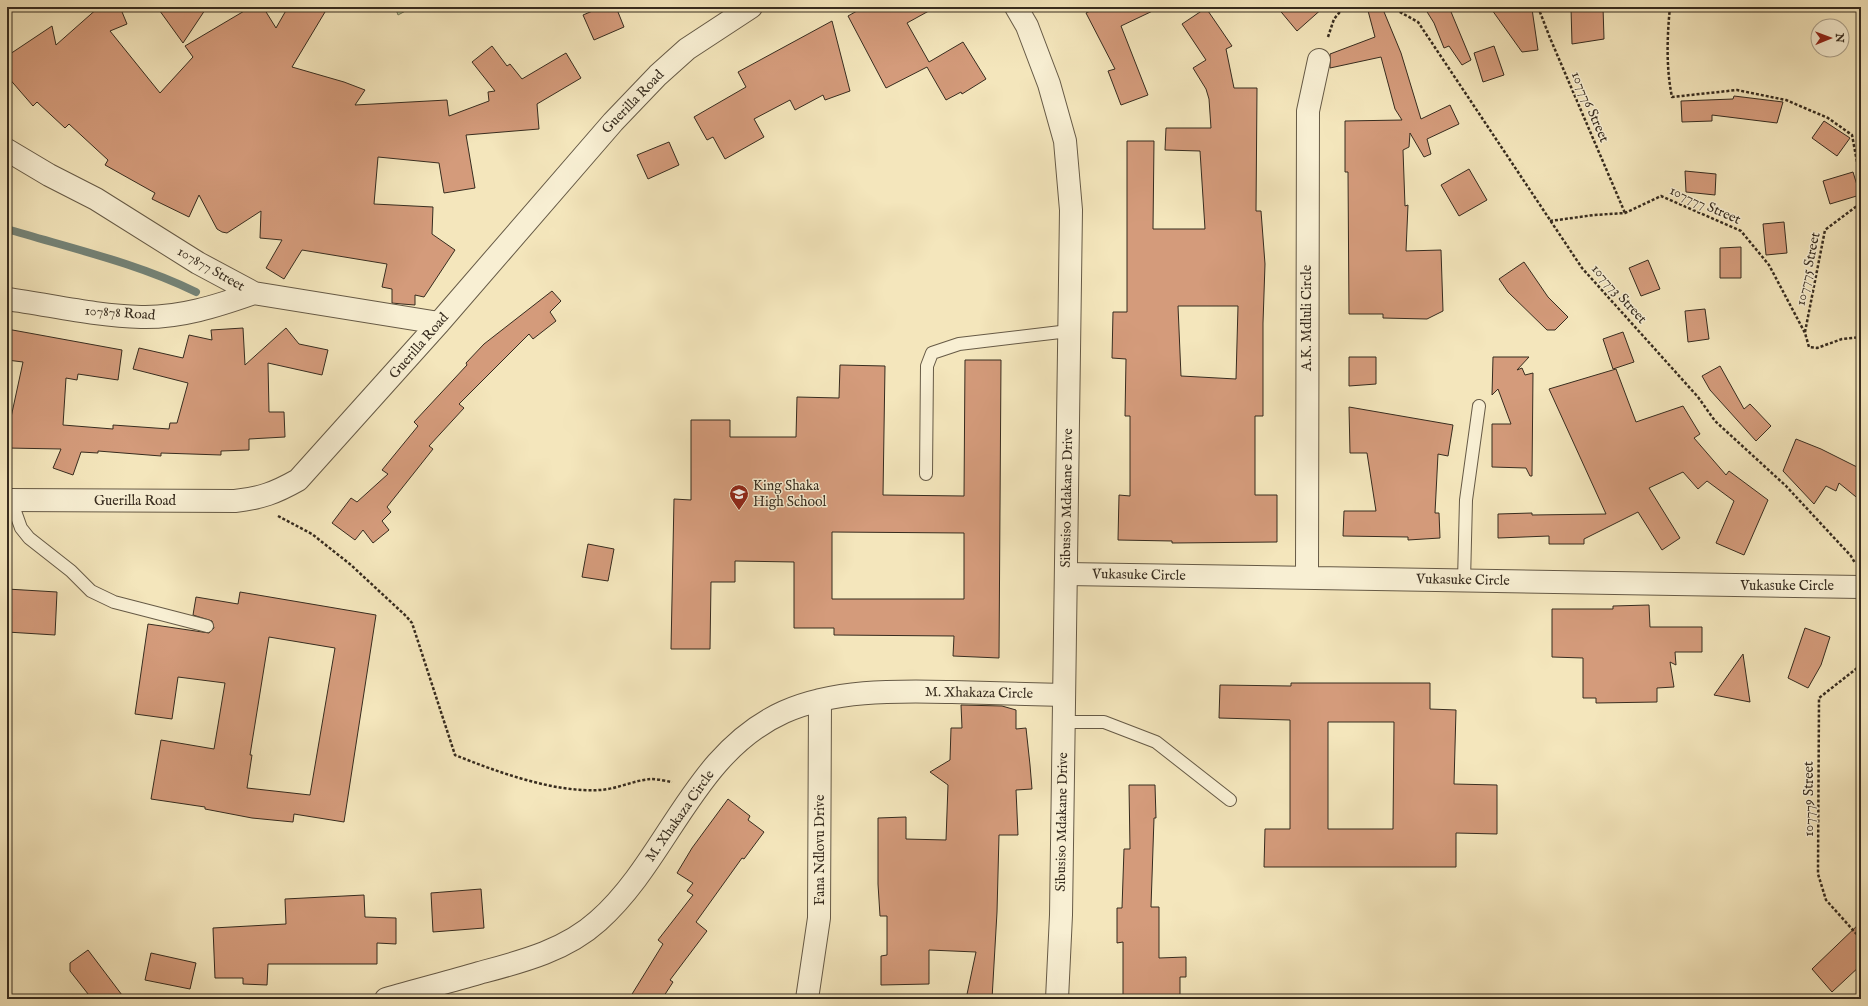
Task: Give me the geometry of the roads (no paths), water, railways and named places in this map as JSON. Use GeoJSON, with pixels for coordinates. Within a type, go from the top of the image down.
{"type":"FeatureCollection","features":[{"type":"Feature","properties":{"kind":"street","name":"Guerilla Road"},"geometry":{"type":"LineString","coordinates":[[9,500],[235,501],[261,498],[298,480],[439,323],[613,122],[658,75],[687,49],[751,7]]}},
{"type":"Feature","properties":{"kind":"street","name":"Sibusiso Mdakane Drive"},"geometry":{"type":"LineString","coordinates":[[1016,7],[1027,26],[1049,84],[1065,141],[1071,210],[1061,915],[1057,999]]}},
{"type":"Feature","properties":{"kind":"street","name":"A.K. Mdluli Circle"},"geometry":{"type":"LineString","coordinates":[[1307,577],[1308,111],[1319,60]]}},
{"type":"Feature","properties":{"kind":"street","name":"107877 Street"},"geometry":{"type":"LineString","coordinates":[[7,150],[49,175],[96,199],[198,263],[254,293],[439,323]]}},
{"type":"Feature","properties":{"kind":"street","name":"107878 Road"},"geometry":{"type":"LineString","coordinates":[[7,299],[95,313],[142,317],[209,309],[254,293]]}},
{"type":"Feature","properties":{"kind":"street","name":"Vukasuke Circle"},"geometry":{"type":"LineString","coordinates":[[1066,574],[1307,577],[1464,581],[1859,577]]}},
{"type":"Feature","properties":{"kind":"street","name":"M. Xhakaza Circle"},"geometry":{"type":"LineString","coordinates":[[386,999],[530,959],[564,944],[597,922],[624,896],[696,790],[728,751],[755,730],[783,712],[820,700],[888,691],[1064,694]]}},
{"type":"Feature","properties":{"kind":"street","name":"Fana Ndlovu Drive"},"geometry":{"type":"LineString","coordinates":[[807,999],[819,918],[820,700]]}},
{"type":"Feature","properties":{"kind":"lane"},"geometry":{"type":"LineString","coordinates":[[926,474],[927,366],[932,352],[959,344],[1069,331]]}},
{"type":"Feature","properties":{"kind":"lane"},"geometry":{"type":"LineString","coordinates":[[1464,581],[1466,500],[1479,406]]}},
{"type":"Feature","properties":{"kind":"lane"},"geometry":{"type":"LineString","coordinates":[[9,500],[22,528],[29,538],[71,571],[91,591],[114,602],[207,626]]}},
{"type":"Feature","properties":{"kind":"lane"},"geometry":{"type":"LineString","coordinates":[[1063,722],[1104,722],[1156,742],[1230,800]]}},
{"type":"Feature","properties":{"kind":"waterway"},"geometry":{"type":"LineString","coordinates":[[7,229],[127,264],[196,292]]}},
{"type":"Feature","properties":{"kind":"place","name":"King Shaka High School"},"geometry":{"type":"Point","coordinates":[739,511]}}]}
